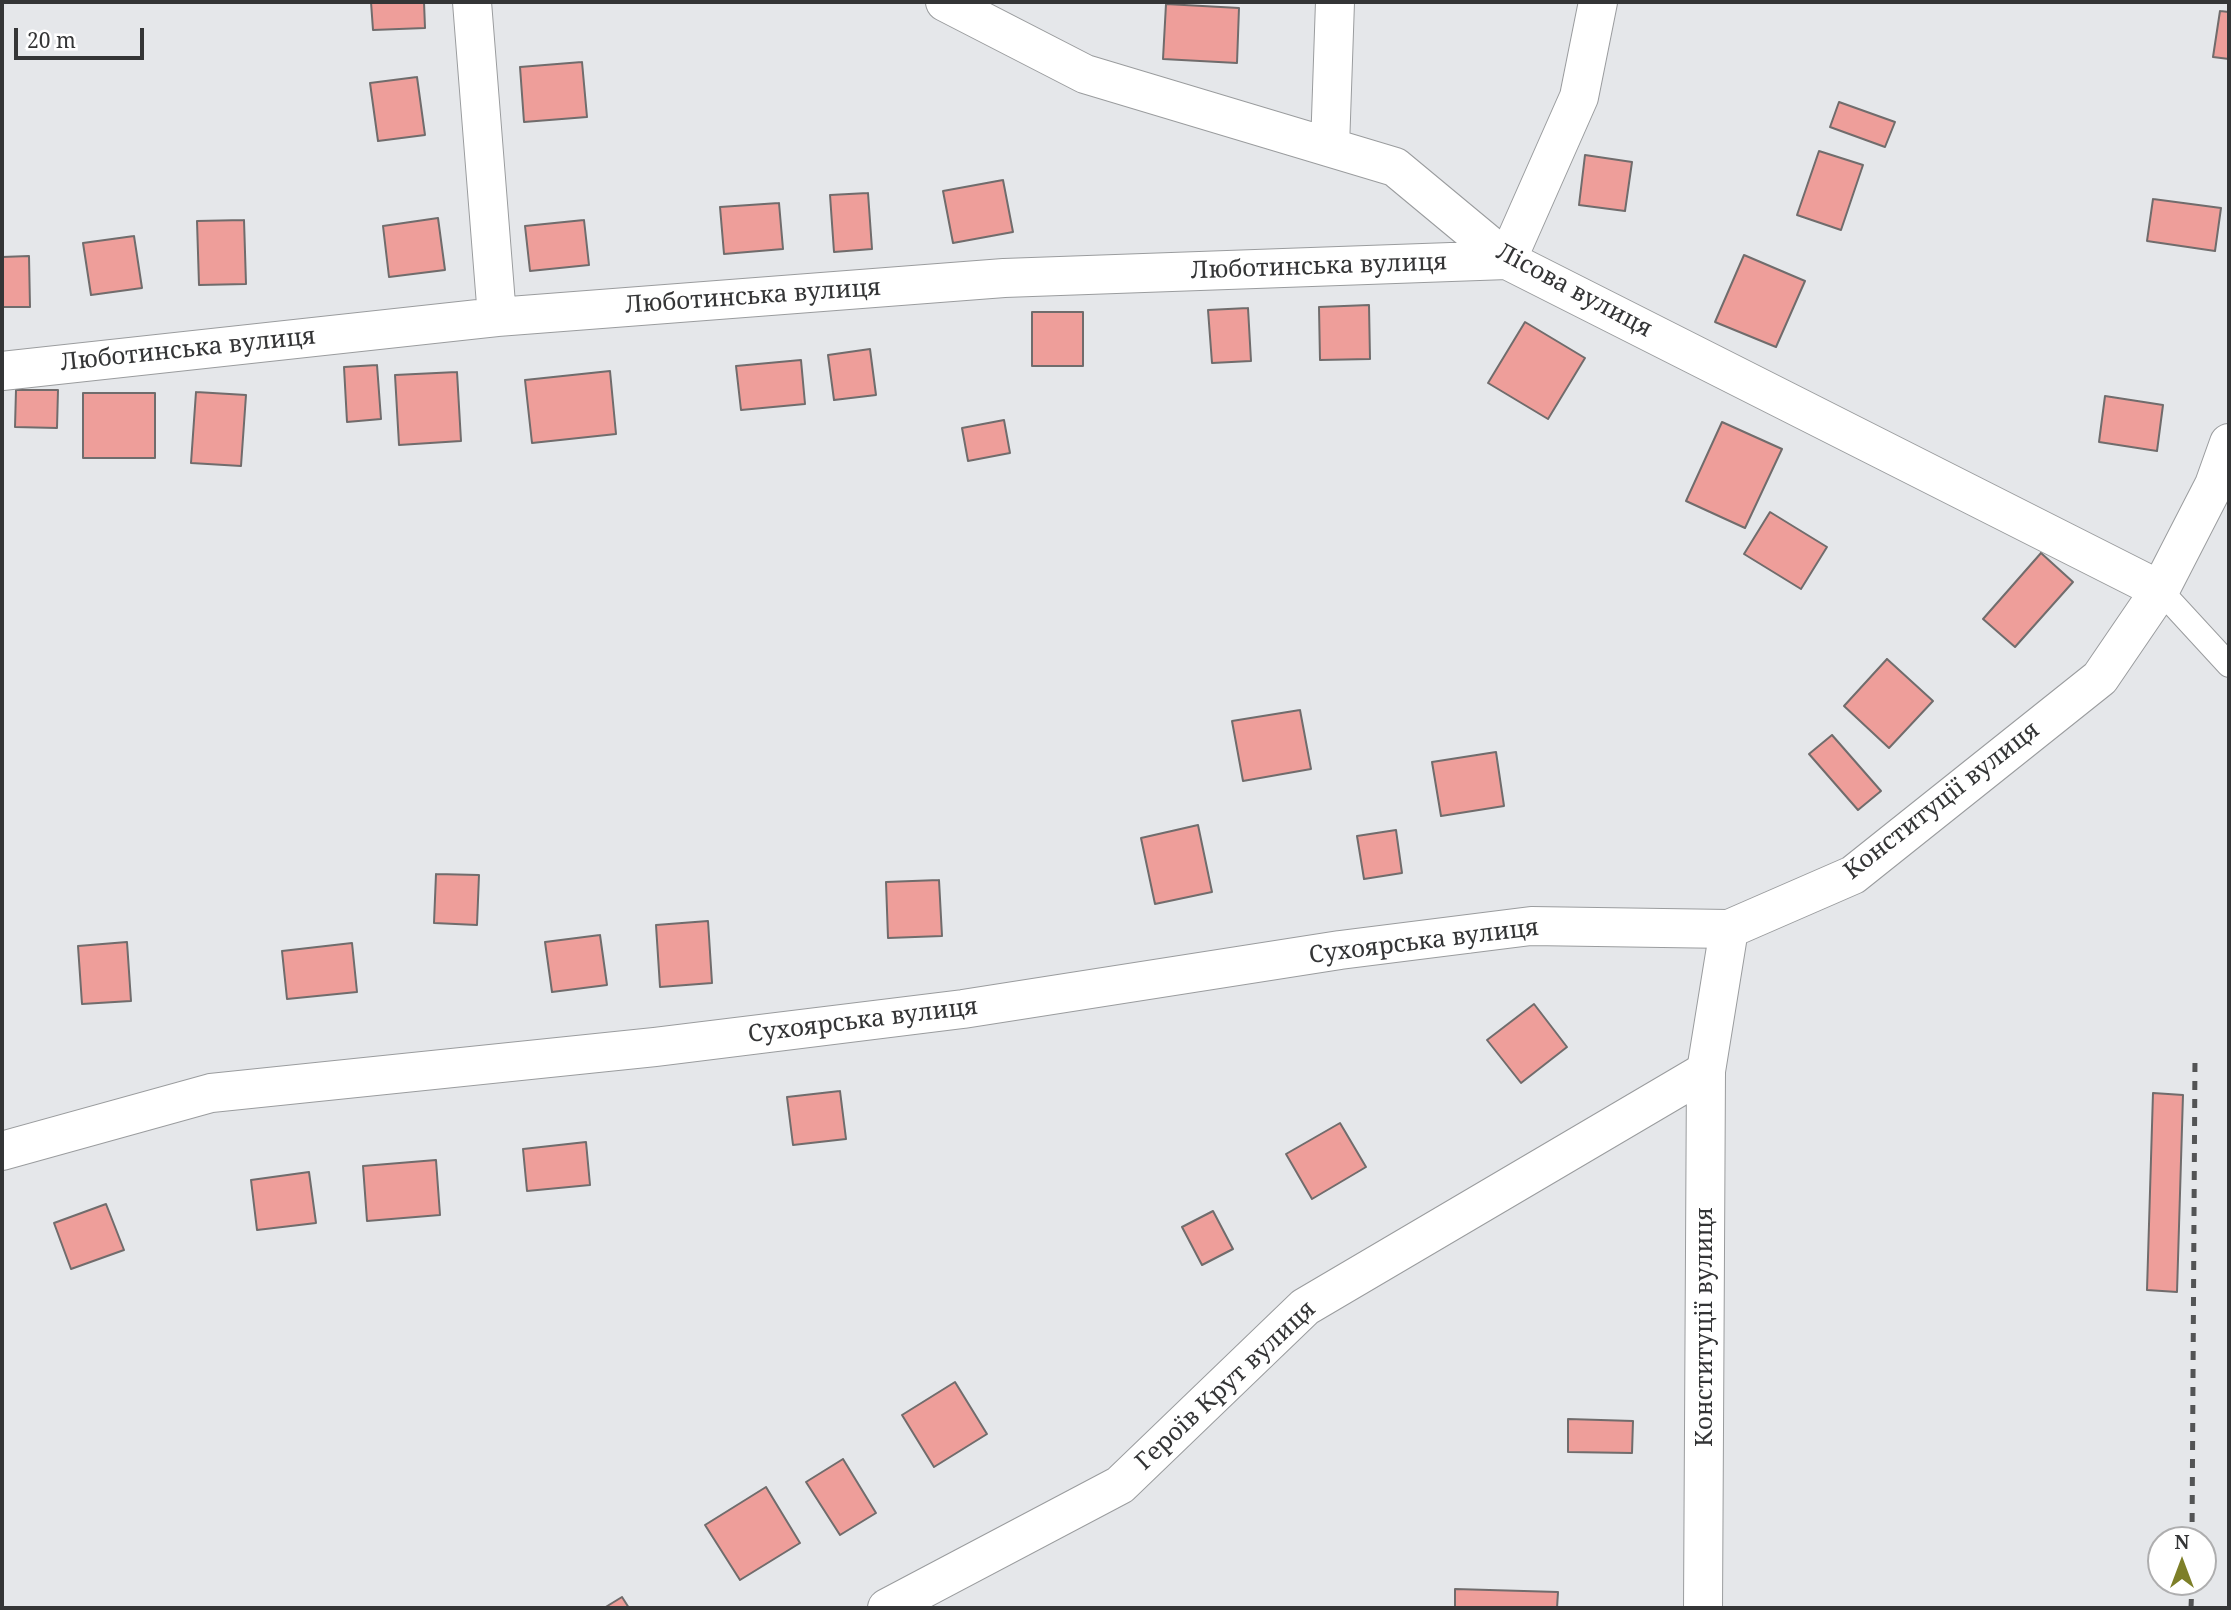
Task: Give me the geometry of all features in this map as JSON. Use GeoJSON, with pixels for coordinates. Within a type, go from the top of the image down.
{"type":"FeatureCollection","features":[{"type":"Feature","properties":{"kind":"street"},"geometry":{"type":"LineString","coordinates":[[472,2],[497,317]]}},
{"type":"Feature","properties":{"kind":"street","name":"Лісова вулиця"},"geometry":{"type":"LineString","coordinates":[[945,2],[1085,74],[1395,167],[1507,260],[2160,590]]}},
{"type":"Feature","properties":{"kind":"street"},"geometry":{"type":"LineString","coordinates":[[1330,147],[1335,2]]}},
{"type":"Feature","properties":{"kind":"street"},"geometry":{"type":"LineString","coordinates":[[1507,260],[1579,97],[1598,2]]}},
{"type":"Feature","properties":{"kind":"street","name":"Люботинська вулиця"},"geometry":{"type":"LineString","coordinates":[[2,370],[497,317],[1004,278],[1507,260]]}},
{"type":"Feature","properties":{"kind":"street","name":"Конституції вулиця"},"geometry":{"type":"LineString","coordinates":[[1703,1608],[1706,1071],[1729,929],[1853,875],[2100,678],[2160,590],[2214,485],[2229,443]]}},
{"type":"Feature","properties":{"kind":"street","name":"Сухоярська вулиця"},"geometry":{"type":"LineString","coordinates":[[2,1151],[211,1093],[655,1048],[949,1011],[1340,950],[1531,926],[1729,929]]}},
{"type":"Feature","properties":{"kind":"street","name":"Героїв Крут вулиця"},"geometry":{"type":"LineString","coordinates":[[887,1608],[1120,1485],[1305,1307],[1706,1071]]}},
{"type":"Feature","properties":{"kind":"lane"},"geometry":{"type":"LineString","coordinates":[[2160,590],[2229,665]]}},
{"type":"Feature","properties":{"kind":"building"},"geometry":{"type":"Polygon","coordinates":[[[371,2],[424,2],[425,28],[373,30],[371,2]]]}},
{"type":"Feature","properties":{"kind":"building"},"geometry":{"type":"Polygon","coordinates":[[[1166,4],[1239,8],[1237,63],[1163,59],[1166,4]]]}},
{"type":"Feature","properties":{"kind":"building"},"geometry":{"type":"Polygon","coordinates":[[[2220,11],[2229,12],[2229,59],[2213,57],[2220,11]]]}},
{"type":"Feature","properties":{"kind":"building"},"geometry":{"type":"Polygon","coordinates":[[[582,62],[587,117],[524,122],[520,67],[582,62]]]}},
{"type":"Feature","properties":{"kind":"building"},"geometry":{"type":"Polygon","coordinates":[[[417,77],[425,135],[378,141],[370,83],[417,77]]]}},
{"type":"Feature","properties":{"kind":"building"},"geometry":{"type":"Polygon","coordinates":[[[1839,102],[1895,122],[1885,147],[1830,127],[1839,102]]]}},
{"type":"Feature","properties":{"kind":"building"},"geometry":{"type":"Polygon","coordinates":[[[1819,151],[1863,165],[1841,230],[1797,215],[1819,151]]]}},
{"type":"Feature","properties":{"kind":"building"},"geometry":{"type":"Polygon","coordinates":[[[1585,155],[1632,162],[1625,211],[1579,205],[1585,155]]]}},
{"type":"Feature","properties":{"kind":"building"},"geometry":{"type":"Polygon","coordinates":[[[1003,180],[1013,232],[953,243],[943,191],[1003,180]]]}},
{"type":"Feature","properties":{"kind":"building"},"geometry":{"type":"Polygon","coordinates":[[[868,193],[872,249],[834,252],[830,195],[868,193]]]}},
{"type":"Feature","properties":{"kind":"building"},"geometry":{"type":"Polygon","coordinates":[[[2153,199],[2221,208],[2215,251],[2147,241],[2153,199]]]}},
{"type":"Feature","properties":{"kind":"building"},"geometry":{"type":"Polygon","coordinates":[[[779,203],[783,249],[724,254],[720,207],[779,203]]]}},
{"type":"Feature","properties":{"kind":"building"},"geometry":{"type":"Polygon","coordinates":[[[438,218],[445,270],[389,277],[383,226],[438,218]]]}},
{"type":"Feature","properties":{"kind":"building"},"geometry":{"type":"Polygon","coordinates":[[[244,220],[246,284],[199,285],[197,221],[244,220]]]}},
{"type":"Feature","properties":{"kind":"building"},"geometry":{"type":"Polygon","coordinates":[[[584,220],[589,265],[530,271],[525,226],[584,220]]]}},
{"type":"Feature","properties":{"kind":"building"},"geometry":{"type":"Polygon","coordinates":[[[134,236],[142,288],[91,295],[83,243],[134,236]]]}},
{"type":"Feature","properties":{"kind":"building"},"geometry":{"type":"Polygon","coordinates":[[[1744,255],[1805,281],[1776,347],[1715,322],[1744,255]]]}},
{"type":"Feature","properties":{"kind":"building"},"geometry":{"type":"Polygon","coordinates":[[[29,256],[30,307],[2,307],[2,257],[29,256]]]}},
{"type":"Feature","properties":{"kind":"building"},"geometry":{"type":"Polygon","coordinates":[[[1369,305],[1370,359],[1320,360],[1319,307],[1369,305]]]}},
{"type":"Feature","properties":{"kind":"building"},"geometry":{"type":"Polygon","coordinates":[[[1248,308],[1251,361],[1212,363],[1208,310],[1248,308]]]}},
{"type":"Feature","properties":{"kind":"building"},"geometry":{"type":"Polygon","coordinates":[[[1032,312],[1083,312],[1083,366],[1032,366],[1032,312]]]}},
{"type":"Feature","properties":{"kind":"building"},"geometry":{"type":"Polygon","coordinates":[[[1525,322],[1585,358],[1548,419],[1488,383],[1525,322]]]}},
{"type":"Feature","properties":{"kind":"building"},"geometry":{"type":"Polygon","coordinates":[[[870,349],[876,395],[834,400],[828,355],[870,349]]]}},
{"type":"Feature","properties":{"kind":"building"},"geometry":{"type":"Polygon","coordinates":[[[801,360],[805,404],[741,410],[736,366],[801,360]]]}},
{"type":"Feature","properties":{"kind":"building"},"geometry":{"type":"Polygon","coordinates":[[[377,365],[381,419],[347,422],[344,367],[377,365]]]}},
{"type":"Feature","properties":{"kind":"building"},"geometry":{"type":"Polygon","coordinates":[[[610,371],[616,434],[532,443],[525,380],[610,371]]]}},
{"type":"Feature","properties":{"kind":"building"},"geometry":{"type":"Polygon","coordinates":[[[457,372],[461,441],[399,445],[395,375],[457,372]]]}},
{"type":"Feature","properties":{"kind":"building"},"geometry":{"type":"Polygon","coordinates":[[[16,390],[58,390],[57,428],[15,427],[16,390]]]}},
{"type":"Feature","properties":{"kind":"building"},"geometry":{"type":"Polygon","coordinates":[[[196,392],[246,395],[241,466],[191,463],[196,392]]]}},
{"type":"Feature","properties":{"kind":"building"},"geometry":{"type":"Polygon","coordinates":[[[83,393],[155,393],[155,458],[83,458],[83,393]]]}},
{"type":"Feature","properties":{"kind":"building"},"geometry":{"type":"Polygon","coordinates":[[[2105,396],[2163,405],[2157,451],[2099,442],[2105,396]]]}},
{"type":"Feature","properties":{"kind":"building"},"geometry":{"type":"Polygon","coordinates":[[[1004,420],[1010,453],[968,461],[962,428],[1004,420]]]}},
{"type":"Feature","properties":{"kind":"building"},"geometry":{"type":"Polygon","coordinates":[[[1722,422],[1782,449],[1745,528],[1686,501],[1722,422]]]}},
{"type":"Feature","properties":{"kind":"building"},"geometry":{"type":"Polygon","coordinates":[[[1770,512],[1827,547],[1801,589],[1744,554],[1770,512]]]}},
{"type":"Feature","properties":{"kind":"building"},"geometry":{"type":"Polygon","coordinates":[[[2041,553],[2073,582],[2015,647],[1983,619],[2041,553]]]}},
{"type":"Feature","properties":{"kind":"building"},"geometry":{"type":"Polygon","coordinates":[[[1887,659],[1933,701],[1889,748],[1844,706],[1887,659]]]}},
{"type":"Feature","properties":{"kind":"building"},"geometry":{"type":"Polygon","coordinates":[[[1300,710],[1311,769],[1243,781],[1232,721],[1300,710]]]}},
{"type":"Feature","properties":{"kind":"building"},"geometry":{"type":"Polygon","coordinates":[[[1832,735],[1881,791],[1858,810],[1809,754],[1832,735]]]}},
{"type":"Feature","properties":{"kind":"building"},"geometry":{"type":"Polygon","coordinates":[[[1496,752],[1504,806],[1441,816],[1432,762],[1496,752]]]}},
{"type":"Feature","properties":{"kind":"building"},"geometry":{"type":"Polygon","coordinates":[[[1198,825],[1212,892],[1155,904],[1141,838],[1198,825]]]}},
{"type":"Feature","properties":{"kind":"building"},"geometry":{"type":"Polygon","coordinates":[[[1396,830],[1402,873],[1364,879],[1357,836],[1396,830]]]}},
{"type":"Feature","properties":{"kind":"building"},"geometry":{"type":"Polygon","coordinates":[[[436,874],[479,875],[477,925],[434,923],[436,874]]]}},
{"type":"Feature","properties":{"kind":"building"},"geometry":{"type":"Polygon","coordinates":[[[939,880],[942,936],[888,938],[886,882],[939,880]]]}},
{"type":"Feature","properties":{"kind":"building"},"geometry":{"type":"Polygon","coordinates":[[[708,921],[712,983],[660,987],[656,925],[708,921]]]}},
{"type":"Feature","properties":{"kind":"building"},"geometry":{"type":"Polygon","coordinates":[[[600,935],[607,985],[552,992],[545,942],[600,935]]]}},
{"type":"Feature","properties":{"kind":"building"},"geometry":{"type":"Polygon","coordinates":[[[127,942],[131,1001],[82,1004],[78,946],[127,942]]]}},
{"type":"Feature","properties":{"kind":"building"},"geometry":{"type":"Polygon","coordinates":[[[352,943],[357,992],[287,999],[282,951],[352,943]]]}},
{"type":"Feature","properties":{"kind":"building"},"geometry":{"type":"Polygon","coordinates":[[[1534,1004],[1567,1047],[1521,1083],[1487,1040],[1534,1004]]]}},
{"type":"Feature","properties":{"kind":"building"},"geometry":{"type":"Polygon","coordinates":[[[840,1091],[846,1139],[793,1145],[787,1097],[840,1091]]]}},
{"type":"Feature","properties":{"kind":"building"},"geometry":{"type":"Polygon","coordinates":[[[2153,1093],[2183,1095],[2177,1292],[2147,1290],[2153,1093]]]}},
{"type":"Feature","properties":{"kind":"building"},"geometry":{"type":"Polygon","coordinates":[[[1340,1123],[1366,1167],[1312,1199],[1286,1154],[1340,1123]]]}},
{"type":"Feature","properties":{"kind":"building"},"geometry":{"type":"Polygon","coordinates":[[[586,1142],[590,1185],[527,1191],[523,1149],[586,1142]]]}},
{"type":"Feature","properties":{"kind":"building"},"geometry":{"type":"Polygon","coordinates":[[[436,1160],[440,1215],[367,1221],[363,1166],[436,1160]]]}},
{"type":"Feature","properties":{"kind":"building"},"geometry":{"type":"Polygon","coordinates":[[[309,1172],[316,1223],[257,1230],[251,1180],[309,1172]]]}},
{"type":"Feature","properties":{"kind":"building"},"geometry":{"type":"Polygon","coordinates":[[[106,1204],[124,1250],[71,1269],[54,1223],[106,1204]]]}},
{"type":"Feature","properties":{"kind":"building"},"geometry":{"type":"Polygon","coordinates":[[[1213,1211],[1233,1249],[1202,1265],[1182,1227],[1213,1211]]]}},
{"type":"Feature","properties":{"kind":"building"},"geometry":{"type":"Polygon","coordinates":[[[955,1382],[987,1434],[934,1467],[902,1415],[955,1382]]]}},
{"type":"Feature","properties":{"kind":"building"},"geometry":{"type":"Polygon","coordinates":[[[1568,1419],[1633,1421],[1632,1453],[1568,1452],[1568,1419]]]}},
{"type":"Feature","properties":{"kind":"building"},"geometry":{"type":"Polygon","coordinates":[[[843,1459],[876,1513],[840,1535],[806,1482],[843,1459]]]}},
{"type":"Feature","properties":{"kind":"building"},"geometry":{"type":"Polygon","coordinates":[[[766,1487],[800,1543],[740,1580],[705,1525],[766,1487]]]}},
{"type":"Feature","properties":{"kind":"building"},"geometry":{"type":"Polygon","coordinates":[[[1455,1589],[1558,1592],[1557,1608],[1455,1608],[1455,1589]]]}},
{"type":"Feature","properties":{"kind":"building"},"geometry":{"type":"Polygon","coordinates":[[[622,1597],[629,1608],[604,1608],[622,1597]]]}},
{"type":"Feature","properties":{"kind":"railway"},"geometry":{"type":"LineString","coordinates":[[2192,1526],[2195,1057]]}},
{"type":"Feature","properties":{"kind":"railway"},"geometry":{"type":"LineString","coordinates":[[2191,1596],[2191,1608]]}}]}
